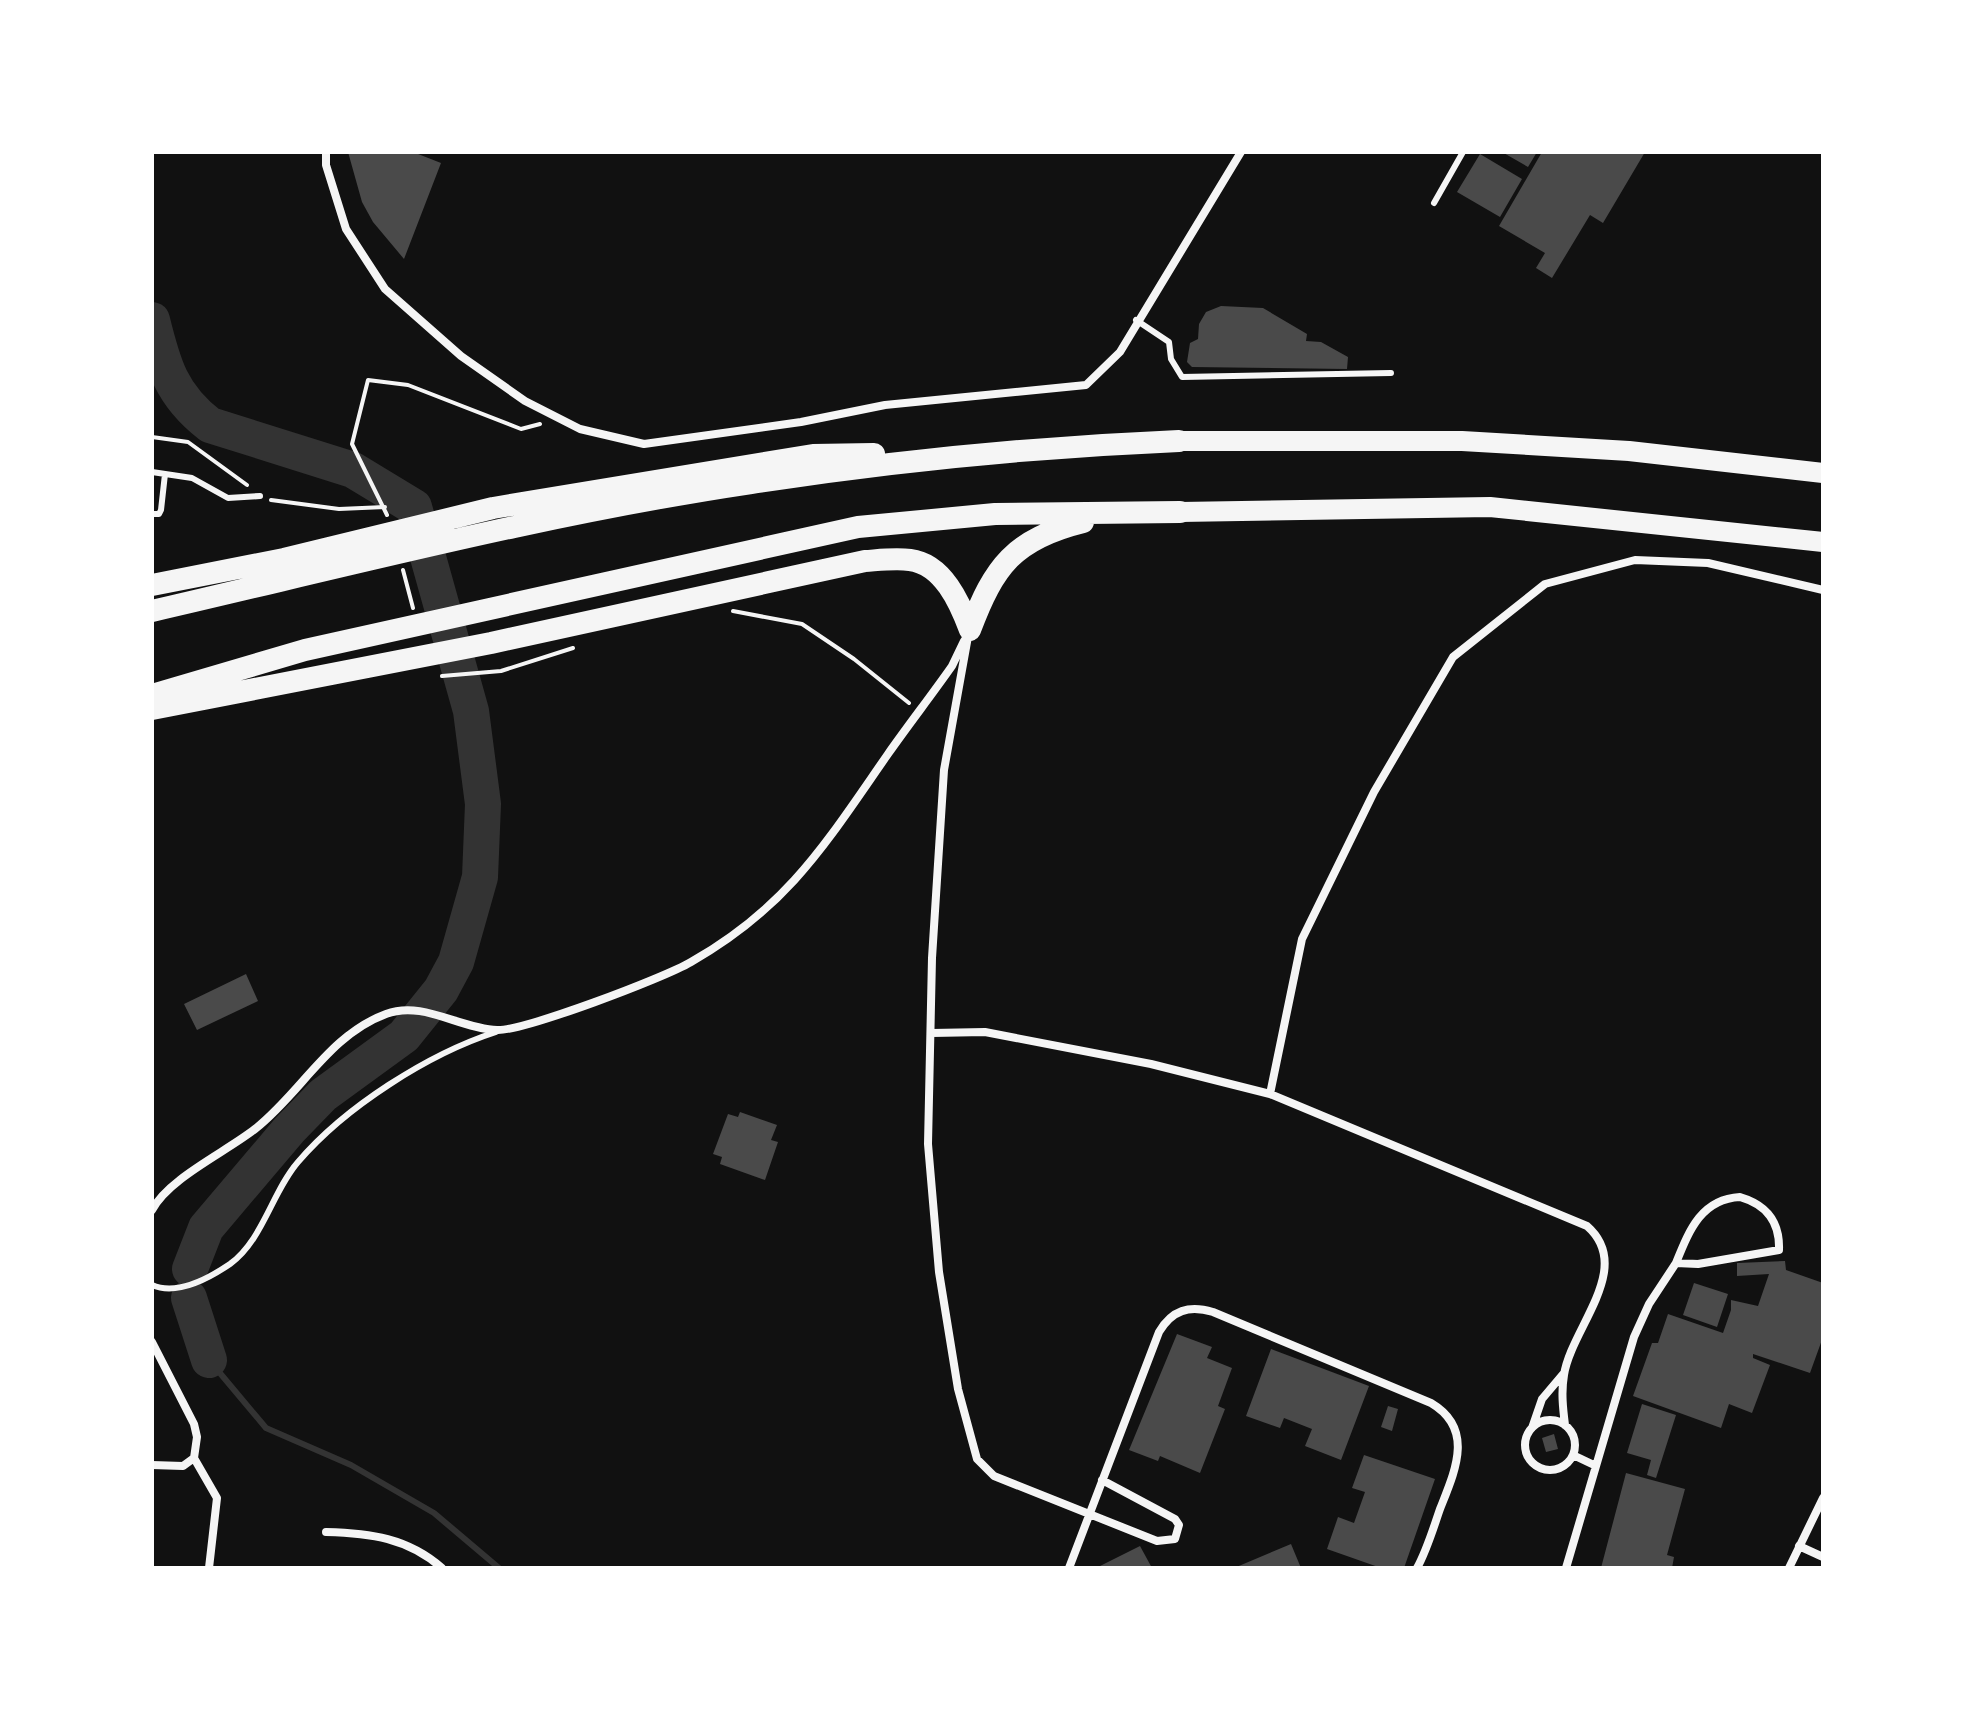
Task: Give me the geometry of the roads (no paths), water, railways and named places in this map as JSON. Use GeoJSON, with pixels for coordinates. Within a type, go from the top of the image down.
{"type":"FeatureCollection","features":[{"type":"Feature","properties":{"kind":"highway"},"geometry":{"type":"LineString","coordinates":[[152,611],[286,570],[437,533],[749,483],[1002,452],[1179,441],[1462,441],[1629,451],[1823,473]]}},
{"type":"Feature","properties":{"kind":"highway"},"geometry":{"type":"LineString","coordinates":[[152,685],[858,527],[995,514],[1490,507],[1817,542]]}},
{"type":"Feature","properties":{"kind":"highway"},"geometry":{"type":"LineString","coordinates":[[970,630],[995,572],[1010,554],[1057,528],[1123,512]]}},
{"type":"Feature","properties":{"kind":"highway"},"geometry":{"type":"LineString","coordinates":[[152,709],[491,643],[865,561],[913,560],[939,575],[961,604],[970,630]]}},
{"type":"Feature","properties":{"kind":"highway"},"geometry":{"type":"LineString","coordinates":[[152,585],[286,570]]}},
{"type":"Feature","properties":{"kind":"highway"},"geometry":{"type":"LineString","coordinates":[[152,695],[301,652]]}},
{"type":"Feature","properties":{"kind":"street"},"geometry":{"type":"LineString","coordinates":[[326,152],[326,165],[346,229],[385,289],[461,356],[525,401],[580,429],[644,444],[801,422],[885,405],[1086,385],[1120,352],[1136,320],[1241,152]]}},
{"type":"Feature","properties":{"kind":"street"},"geometry":{"type":"LineString","coordinates":[[1270,1094],[1302,939],[1374,792],[1453,657],[1545,584],[1635,560],[1708,563],[1823,590]]}},
{"type":"Feature","properties":{"kind":"street"},"geometry":{"type":"LineString","coordinates":[[153,1206],[172,1187],[262,1124],[352,1032],[387,1014],[414,1009],[500,1031],[665,975],[739,934],[806,870],[952,666],[970,630]]}},
{"type":"Feature","properties":{"kind":"street"},"geometry":{"type":"LineString","coordinates":[[970,630],[944,770],[932,958],[928,1144],[932,1207],[958,1389],[977,1459],[994,1476],[1157,1541],[1171,1541],[1177,1535],[1179,1525],[1172,1516],[1102,1480]]}},
{"type":"Feature","properties":{"kind":"street"},"geometry":{"type":"LineString","coordinates":[[932,1033],[985,1032],[1151,1064],[1270,1094],[1577,1221],[1595,1234],[1604,1248],[1605,1271],[1564,1373],[1542,1399],[1532,1428],[1525,1449],[1539,1468],[1563,1467],[1573,1455],[1575,1439],[1565,1425],[1564,1373]]}},
{"type":"Feature","properties":{"kind":"street"},"geometry":{"type":"LineString","coordinates":[[1566,1568],[1594,1465],[1641,1321],[1676,1263],[1701,1213],[1712,1204],[1740,1197],[1754,1201],[1775,1221],[1779,1250],[1698,1264],[1676,1263]]}},
{"type":"Feature","properties":{"kind":"street"},"geometry":{"type":"LineString","coordinates":[[1069,1568],[1159,1332],[1176,1313],[1204,1309],[1431,1403],[1448,1415],[1457,1433],[1458,1462],[1417,1568]]}},
{"type":"Feature","properties":{"kind":"street"},"geometry":{"type":"LineString","coordinates":[[152,1342],[194,1424],[197,1437],[194,1458],[217,1498],[209,1568]]}},
{"type":"Feature","properties":{"kind":"street"},"geometry":{"type":"LineString","coordinates":[[1532,1428],[1549,1420],[1565,1425]]}},
{"type":"Feature","properties":{"kind":"street"},"geometry":{"type":"LineString","coordinates":[[1573,1455],[1594,1465]]}},
{"type":"Feature","properties":{"kind":"street"},"geometry":{"type":"LineString","coordinates":[[152,1465],[183,1466],[194,1458]]}},
{"type":"Feature","properties":{"kind":"street"},"geometry":{"type":"LineString","coordinates":[[1789,1568],[1823,1498]]}},
{"type":"Feature","properties":{"kind":"street"},"geometry":{"type":"LineString","coordinates":[[326,1532],[385,1537],[419,1551],[442,1568]]}},
{"type":"Feature","properties":{"kind":"street"},"geometry":{"type":"LineString","coordinates":[[1799,1546],[1823,1557]]}},
{"type":"Feature","properties":{"kind":"lane"},"geometry":{"type":"LineString","coordinates":[[1434,203],[1463,152]]}},
{"type":"Feature","properties":{"kind":"lane"},"geometry":{"type":"LineString","coordinates":[[1136,320],[1169,342],[1171,359],[1182,377],[1391,373]]}},
{"type":"Feature","properties":{"kind":"lane"},"geometry":{"type":"LineString","coordinates":[[152,472],[192,478],[228,498],[260,496]]}},
{"type":"Feature","properties":{"kind":"lane"},"geometry":{"type":"LineString","coordinates":[[152,514],[159,514],[161,510],[165,474]]}},
{"type":"Feature","properties":{"kind":"lane"},"geometry":{"type":"LineString","coordinates":[[152,1285],[167,1291],[183,1288],[232,1263],[252,1240],[297,1162],[329,1132],[380,1092],[437,1057],[467,1041],[500,1031]]}},
{"type":"Feature","properties":{"kind":"waterway"},"geometry":{"type":"LineString","coordinates":[[152,320],[170,378],[186,402],[210,425],[353,470],[414,507],[471,711],[483,804],[480,877],[456,962],[441,990],[404,1036],[323,1095],[289,1130],[206,1228],[190,1269]]}},
{"type":"Feature","properties":{"kind":"waterway"},"geometry":{"type":"LineString","coordinates":[[189,1298],[209,1360]]}},
{"type":"Feature","properties":{"kind":"waterway"},"geometry":{"type":"LineString","coordinates":[[209,1360],[266,1428],[351,1465],[434,1513],[499,1568]]}}]}
